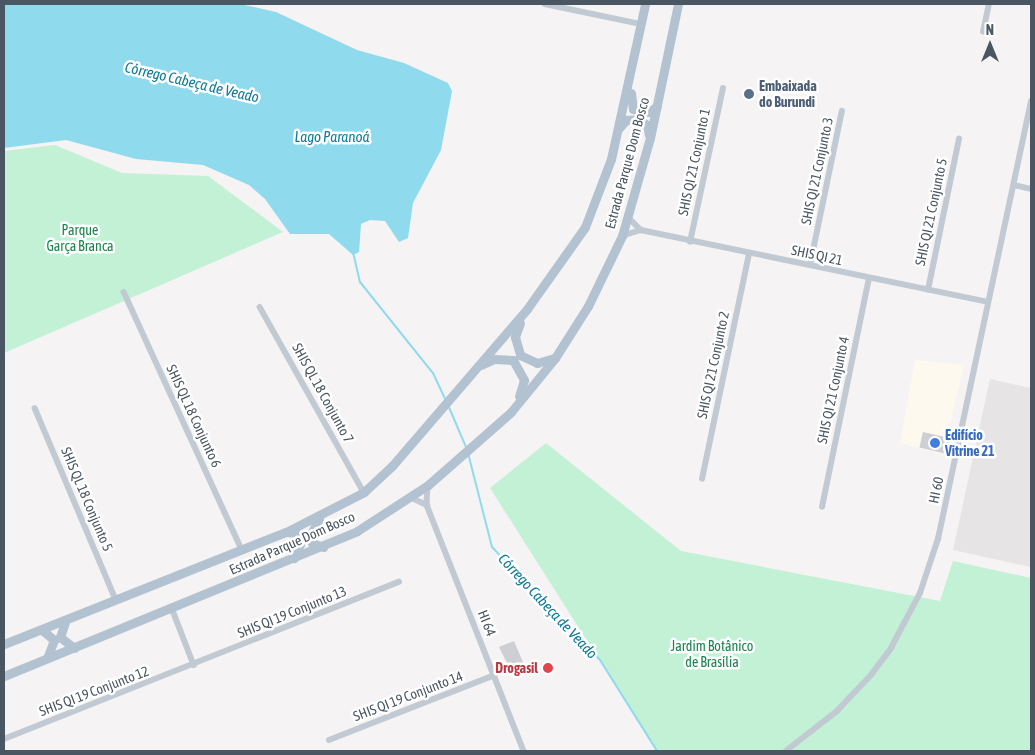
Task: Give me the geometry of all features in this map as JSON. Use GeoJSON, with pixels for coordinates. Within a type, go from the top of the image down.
{"type":"FeatureCollection","features":[{"type":"Feature","properties":{"kind":"main road","name":"Estrada Parque Dom Bosco"},"geometry":{"type":"LineString","coordinates":[[4,644],[286,532],[364,492],[434,418],[527,309],[584,227],[618,129],[645,4]]}},
{"type":"Feature","properties":{"kind":"main road","name":"Estrada Parque Dom Bosco"},"geometry":{"type":"LineString","coordinates":[[4,676],[323,547],[412,498],[454,464],[511,412],[555,358],[588,306],[622,236],[629,218],[650,138],[678,4]]}},
{"type":"Feature","properties":{"kind":"main road"},"geometry":{"type":"LineString","coordinates":[[630,78],[633,109],[649,112],[657,106]]}},
{"type":"Feature","properties":{"kind":"main road"},"geometry":{"type":"LineString","coordinates":[[618,129],[626,120],[639,119],[647,125],[650,138]]}},
{"type":"Feature","properties":{"kind":"main road"},"geometry":{"type":"LineString","coordinates":[[527,309],[515,330],[517,351],[537,362],[555,358]]}},
{"type":"Feature","properties":{"kind":"main road"},"geometry":{"type":"LineString","coordinates":[[475,369],[504,358],[519,366],[524,380],[511,412]]}},
{"type":"Feature","properties":{"kind":"main road"},"geometry":{"type":"LineString","coordinates":[[323,547],[312,543],[309,531],[332,510]]}},
{"type":"Feature","properties":{"kind":"main road"},"geometry":{"type":"LineString","coordinates":[[286,532],[296,532],[302,540],[292,560]]}},
{"type":"Feature","properties":{"kind":"main road"},"geometry":{"type":"LineString","coordinates":[[67,620],[60,626],[60,637],[74,648]]}},
{"type":"Feature","properties":{"kind":"main road"},"geometry":{"type":"LineString","coordinates":[[42,630],[54,640],[47,658]]}},
{"type":"Feature","properties":{"kind":"street"},"geometry":{"type":"LineString","coordinates":[[545,4],[641,24]]}},
{"type":"Feature","properties":{"kind":"street"},"geometry":{"type":"LineString","coordinates":[[983,32],[989,4]]}},
{"type":"Feature","properties":{"kind":"street","name":"SHIS QI 21 Conjunto 1"},"geometry":{"type":"LineString","coordinates":[[690,242],[723,88]]}},
{"type":"Feature","properties":{"kind":"street","name":"HI 60"},"geometry":{"type":"LineString","coordinates":[[786,751],[837,711],[871,675],[891,648],[920,593],[938,539],[1031,102]]}},
{"type":"Feature","properties":{"kind":"street","name":"SHIS QI 21 Conjunto 3"},"geometry":{"type":"LineString","coordinates":[[810,265],[842,111]]}},
{"type":"Feature","properties":{"kind":"street","name":"SHIS QI 21 Conjunto 5"},"geometry":{"type":"LineString","coordinates":[[928,290],[959,139]]}},
{"type":"Feature","properties":{"kind":"street"},"geometry":{"type":"LineString","coordinates":[[1014,185],[1031,189]]}},
{"type":"Feature","properties":{"kind":"street"},"geometry":{"type":"LineString","coordinates":[[622,236],[641,230],[629,218]]}},
{"type":"Feature","properties":{"kind":"street","name":"SHIS QI 21"},"geometry":{"type":"LineString","coordinates":[[641,230],[749,255],[810,265],[869,279],[988,302]]}},
{"type":"Feature","properties":{"kind":"street","name":"SHIS QI 21 Conjunto 2"},"geometry":{"type":"LineString","coordinates":[[702,479],[749,255]]}},
{"type":"Feature","properties":{"kind":"street","name":"SHIS QI 21 Conjunto 4"},"geometry":{"type":"LineString","coordinates":[[822,506],[869,279]]}},
{"type":"Feature","properties":{"kind":"street","name":"SHIS QL 18 Conjunto 6"},"geometry":{"type":"LineString","coordinates":[[124,292],[242,550]]}},
{"type":"Feature","properties":{"kind":"street","name":"SHIS QL 18 Conjunto 7"},"geometry":{"type":"LineString","coordinates":[[260,307],[364,492]]}},
{"type":"Feature","properties":{"kind":"street","name":"SHIS QL 18 Conjunto 5"},"geometry":{"type":"LineString","coordinates":[[35,408],[116,600]]}},
{"type":"Feature","properties":{"kind":"street","name":"HI 64"},"geometry":{"type":"LineString","coordinates":[[428,485],[426,504],[524,751]]}},
{"type":"Feature","properties":{"kind":"street"},"geometry":{"type":"LineString","coordinates":[[412,498],[426,504]]}},
{"type":"Feature","properties":{"kind":"street","name":"SHIS QI 19 Conjunto 13"},"geometry":{"type":"LineString","coordinates":[[194,665],[399,582]]}},
{"type":"Feature","properties":{"kind":"street"},"geometry":{"type":"LineString","coordinates":[[172,608],[194,665]]}},
{"type":"Feature","properties":{"kind":"street","name":"SHIS QI 19 Conjunto 12"},"geometry":{"type":"LineString","coordinates":[[4,739],[194,665]]}},
{"type":"Feature","properties":{"kind":"street","name":"SHIS QI 19 Conjunto 14"},"geometry":{"type":"LineString","coordinates":[[329,740],[495,675]]}},
{"type":"Feature","properties":{"kind":"shaded area"},"geometry":{"type":"Polygon","coordinates":[[[915,360],[964,365],[943,455],[900,443],[915,360]]]}},
{"type":"Feature","properties":{"kind":"shaded area"},"geometry":{"type":"Polygon","coordinates":[[[990,379],[1031,388],[1031,567],[953,550],[990,379]]]}},
{"type":"Feature","properties":{"kind":"green space","name":"Parque Garça Branca"},"geometry":{"type":"Polygon","coordinates":[[[55,145],[122,173],[208,176],[283,232],[4,353],[4,151],[55,145]]]}},
{"type":"Feature","properties":{"kind":"green space","name":"Jardim Botânico de Brasília"},"geometry":{"type":"Polygon","coordinates":[[[546,443],[681,551],[940,601],[953,561],[1031,578],[1031,751],[657,751],[490,488],[546,443]]]}},
{"type":"Feature","properties":{"kind":"water","name":"Lago Paranoá"},"geometry":{"type":"Polygon","coordinates":[[[4,4],[240,4],[276,12],[357,50],[404,63],[448,83],[452,91],[441,150],[413,203],[408,238],[399,242],[385,221],[370,220],[361,224],[359,252],[353,255],[329,234],[290,234],[265,199],[249,185],[203,165],[136,159],[66,140],[4,148],[4,4]]]}},
{"type":"Feature","properties":{"kind":"building","name":"Edifício Vitrine 21"},"geometry":{"type":"Polygon","coordinates":[[[923,432],[950,438],[947,454],[919,448],[923,432]]]}},
{"type":"Feature","properties":{"kind":"building"},"geometry":{"type":"Polygon","coordinates":[[[514,641],[525,667],[513,675],[499,647],[514,641]]]}},
{"type":"Feature","properties":{"kind":"waterway","name":"Córrego Cabeça de Veado"},"geometry":{"type":"LineString","coordinates":[[353,252],[360,282],[433,373],[445,399]]}},
{"type":"Feature","properties":{"kind":"waterway","name":"Córrego Cabeça de Veado"},"geometry":{"type":"LineString","coordinates":[[448,405],[466,447]]}},
{"type":"Feature","properties":{"kind":"waterway","name":"Córrego Cabeça de Veado"},"geometry":{"type":"LineString","coordinates":[[468,453],[492,547],[600,660],[657,751]]}},
{"type":"Feature","properties":{"kind":"place","name":"Embaixada do Burundi"},"geometry":{"type":"Point","coordinates":[749,94]}},
{"type":"Feature","properties":{"kind":"place","name":"Edifício Vitrine 21"},"geometry":{"type":"Point","coordinates":[935,443]}},
{"type":"Feature","properties":{"kind":"place","name":"Drogasil"},"geometry":{"type":"Point","coordinates":[548,668]}}]}
